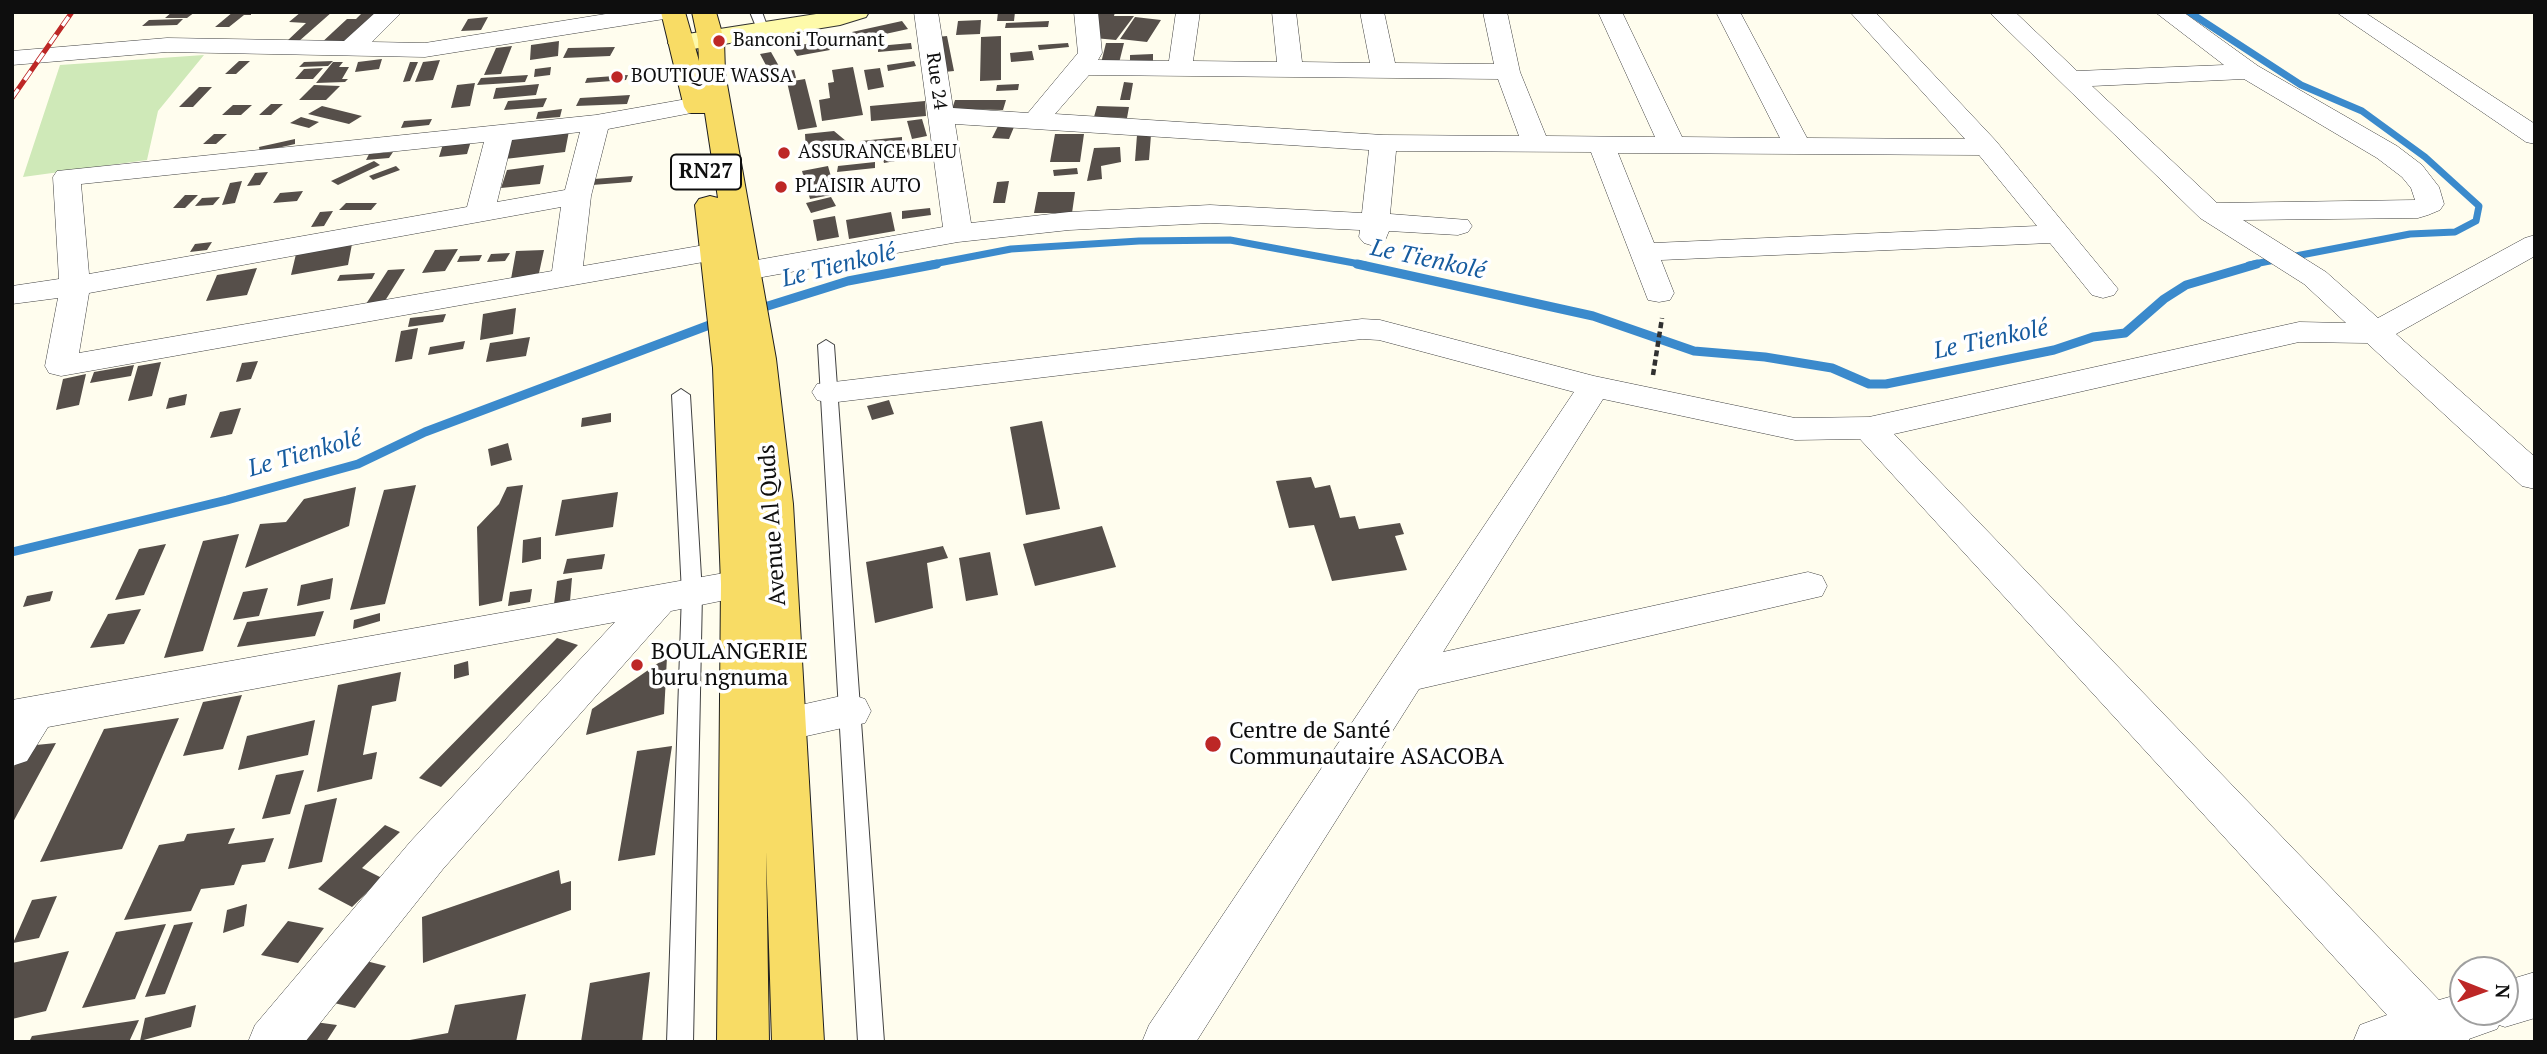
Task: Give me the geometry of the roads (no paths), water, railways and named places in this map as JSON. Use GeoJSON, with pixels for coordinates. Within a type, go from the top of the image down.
{"type":"FeatureCollection","features":[{"type":"Feature","properties":{"kind":"main road","name":"Avenue Al Quds"},"geometry":{"type":"LineString","coordinates":[[673,12],[698,105],[716,252],[739,288]]}},
{"type":"Feature","properties":{"kind":"main road"},"geometry":{"type":"LineString","coordinates":[[681,43],[708,26],[846,14]]}},
{"type":"Feature","properties":{"kind":"main road","name":"Avenue Al Quds"},"geometry":{"type":"LineString","coordinates":[[708,26],[739,288],[745,363],[741,584],[743,1042]]}},
{"type":"Feature","properties":{"kind":"main road","name":"Avenue Al Quds"},"geometry":{"type":"LineString","coordinates":[[745,363],[774,504],[798,1042]]}},
{"type":"Feature","properties":{"kind":"street"},"geometry":{"type":"LineString","coordinates":[[351,48],[390,12]]}},
{"type":"Feature","properties":{"kind":"street"},"geometry":{"type":"LineString","coordinates":[[12,58],[167,45],[425,50],[664,12]]}},
{"type":"Feature","properties":{"kind":"street","name":"Rue 24"},"geometry":{"type":"LineString","coordinates":[[926,12],[958,233]]}},
{"type":"Feature","properties":{"kind":"street"},"geometry":{"type":"LineString","coordinates":[[1035,121],[1090,53],[1086,12]]}},
{"type":"Feature","properties":{"kind":"street"},"geometry":{"type":"LineString","coordinates":[[1180,68],[1188,12]]}},
{"type":"Feature","properties":{"kind":"street"},"geometry":{"type":"LineString","coordinates":[[1284,12],[1290,70]]}},
{"type":"Feature","properties":{"kind":"street"},"geometry":{"type":"LineString","coordinates":[[1372,12],[1384,71]]}},
{"type":"Feature","properties":{"kind":"street"},"geometry":{"type":"LineString","coordinates":[[1495,12],[1508,72],[1536,145]]}},
{"type":"Feature","properties":{"kind":"street"},"geometry":{"type":"LineString","coordinates":[[1611,12],[1673,146]]}},
{"type":"Feature","properties":{"kind":"street"},"geometry":{"type":"LineString","coordinates":[[1728,12],[1798,147]]}},
{"type":"Feature","properties":{"kind":"street"},"geometry":{"type":"LineString","coordinates":[[1862,12],[1987,147],[2103,289]]}},
{"type":"Feature","properties":{"kind":"street"},"geometry":{"type":"LineString","coordinates":[[2001,12],[2210,212],[2315,278],[2535,477]]}},
{"type":"Feature","properties":{"kind":"street"},"geometry":{"type":"LineString","coordinates":[[2168,12],[2249,71],[2387,152],[2412,171],[2425,187],[2430,204],[2418,209],[2210,212]]}},
{"type":"Feature","properties":{"kind":"street"},"geometry":{"type":"LineString","coordinates":[[2348,12],[2535,136]]}},
{"type":"Feature","properties":{"kind":"street"},"geometry":{"type":"LineString","coordinates":[[1082,66],[1508,72]]}},
{"type":"Feature","properties":{"kind":"street"},"geometry":{"type":"LineString","coordinates":[[2070,79],[2249,71]]}},
{"type":"Feature","properties":{"kind":"street"},"geometry":{"type":"LineString","coordinates":[[698,105],[596,123],[67,177],[75,286],[61,366],[716,252]]}},
{"type":"Feature","properties":{"kind":"street"},"geometry":{"type":"LineString","coordinates":[[941,115],[1383,143],[1987,147]]}},
{"type":"Feature","properties":{"kind":"street"},"geometry":{"type":"LineString","coordinates":[[566,278],[577,196],[596,123]]}},
{"type":"Feature","properties":{"kind":"street"},"geometry":{"type":"LineString","coordinates":[[480,213],[500,133]]}},
{"type":"Feature","properties":{"kind":"street"},"geometry":{"type":"LineString","coordinates":[[1375,229],[1383,143]]}},
{"type":"Feature","properties":{"kind":"street"},"geometry":{"type":"LineString","coordinates":[[1602,146],[1661,301]]}},
{"type":"Feature","properties":{"kind":"street"},"geometry":{"type":"LineString","coordinates":[[12,295],[577,196]]}},
{"type":"Feature","properties":{"kind":"street"},"geometry":{"type":"LineString","coordinates":[[739,288],[958,233],[1069,221],[1210,214],[1375,229],[1458,226]]}},
{"type":"Feature","properties":{"kind":"street"},"geometry":{"type":"LineString","coordinates":[[1644,252],[2057,234]]}},
{"type":"Feature","properties":{"kind":"street"},"geometry":{"type":"LineString","coordinates":[[829,392],[1362,329],[1380,330],[1594,387],[1795,429],[1869,428],[2299,332],[2374,333],[2535,244]]}},
{"type":"Feature","properties":{"kind":"street"},"geometry":{"type":"LineString","coordinates":[[1167,1042],[1594,387]]}},
{"type":"Feature","properties":{"kind":"street"},"geometry":{"type":"LineString","coordinates":[[1869,428],[2439,1034]]}},
{"type":"Feature","properties":{"kind":"street"},"geometry":{"type":"LineString","coordinates":[[12,749],[24,715],[741,584]]}},
{"type":"Feature","properties":{"kind":"street"},"geometry":{"type":"LineString","coordinates":[[1405,676],[1808,586]]}},
{"type":"Feature","properties":{"kind":"street"},"geometry":{"type":"LineString","coordinates":[[273,1042],[427,855],[675,597]]}},
{"type":"Feature","properties":{"kind":"street"},"geometry":{"type":"LineString","coordinates":[[784,724],[850,711]]}},
{"type":"Feature","properties":{"kind":"street"},"geometry":{"type":"LineString","coordinates":[[2378,1042],[2439,1034]]}},
{"type":"Feature","properties":{"kind":"lane"},"geometry":{"type":"LineString","coordinates":[[826,345],[871,1042]]}},
{"type":"Feature","properties":{"kind":"lane"},"geometry":{"type":"LineString","coordinates":[[680,1042],[675,597],[681,395]]}},
{"type":"Feature","properties":{"kind":"waterway","name":"Le Tienkolé"},"geometry":{"type":"LineString","coordinates":[[2189,12],[2301,85],[2362,111],[2425,157],[2479,206],[2476,221],[2455,232],[2410,234],[2249,265]]}},
{"type":"Feature","properties":{"kind":"waterway","name":"Le Tienkolé"},"geometry":{"type":"LineString","coordinates":[[928,265],[1011,249],[1139,241],[1230,240],[1365,265]]}},
{"type":"Feature","properties":{"kind":"waterway","name":"Le Tienkolé"},"geometry":{"type":"LineString","coordinates":[[755,310],[848,281],[937,264]]}},
{"type":"Feature","properties":{"kind":"waterway","name":"Le Tienkolé"},"geometry":{"type":"LineString","coordinates":[[1357,264],[1593,316],[1694,351],[1765,357],[1832,368],[1869,384],[1886,384],[2054,350],[2093,337],[2125,333],[2164,299],[2186,285],[2257,264]]}},
{"type":"Feature","properties":{"kind":"waterway","name":"Le Tienkolé"},"geometry":{"type":"LineString","coordinates":[[12,552],[227,500],[358,464],[425,432],[720,321]]}},
{"type":"Feature","properties":{"kind":"railway"},"geometry":{"type":"LineString","coordinates":[[12,98],[72,12]]}},
{"type":"Feature","properties":{"kind":"place","name":"Banconi Tournant"},"geometry":{"type":"Point","coordinates":[719,41]}},
{"type":"Feature","properties":{"kind":"place","name":"BOUTIQUE WASSA"},"geometry":{"type":"Point","coordinates":[617,77]}},
{"type":"Feature","properties":{"kind":"place","name":"ASSURANCE BLEU"},"geometry":{"type":"Point","coordinates":[784,153]}},
{"type":"Feature","properties":{"kind":"place","name":"PLAISIR AUTO"},"geometry":{"type":"Point","coordinates":[781,187]}},
{"type":"Feature","properties":{"kind":"place","name":"BOULANGERIE buru ngnuma"},"geometry":{"type":"Point","coordinates":[637,665]}},
{"type":"Feature","properties":{"kind":"place","name":"Centre de Santé Communautaire ASACOBA"},"geometry":{"type":"Point","coordinates":[1213,744]}}]}
